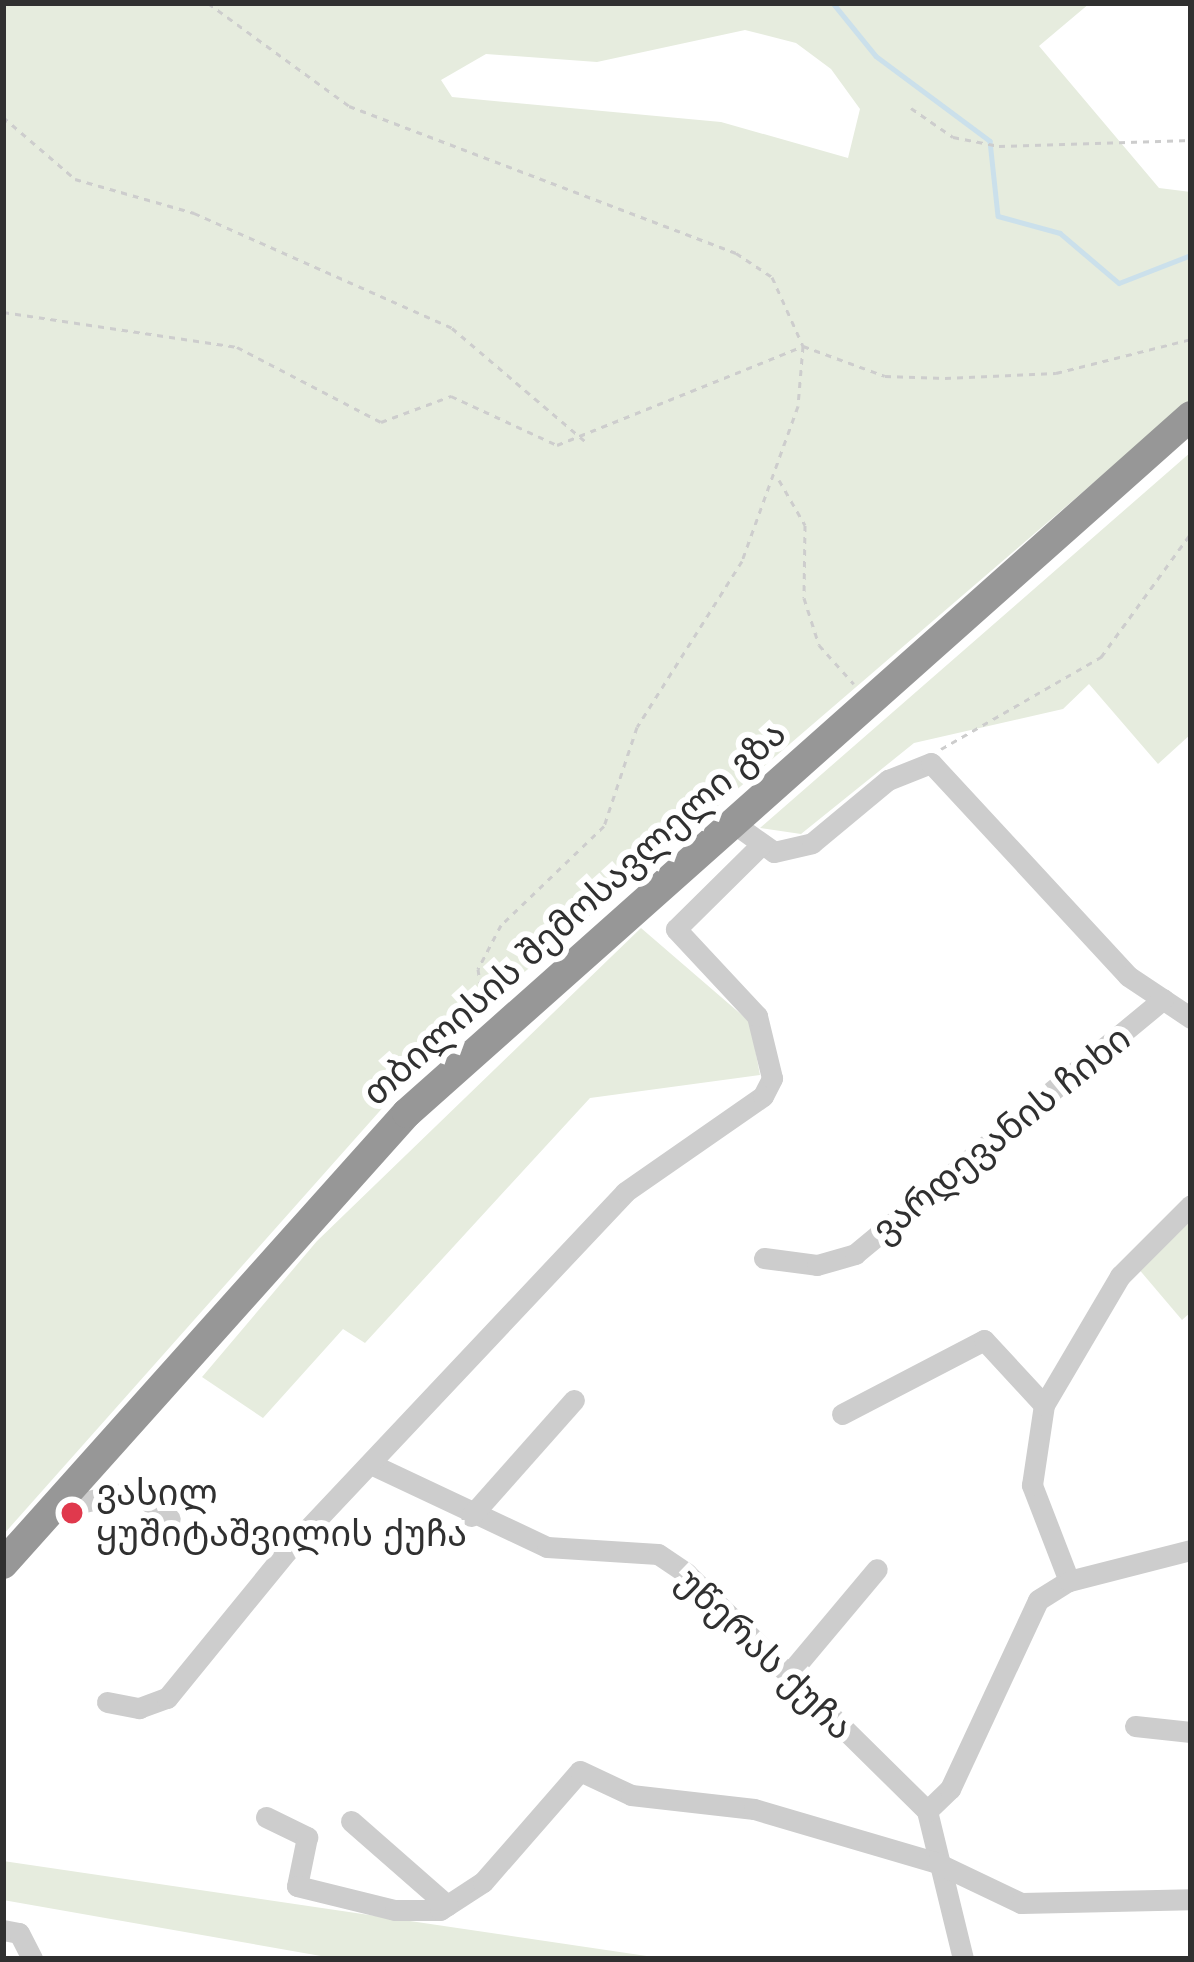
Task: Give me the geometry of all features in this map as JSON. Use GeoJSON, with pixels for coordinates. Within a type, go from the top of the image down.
{"type":"FeatureCollection","features":[{"type":"Feature","properties":{"kind":"highway","name":"თბილისის შემოსავლელი გზა"},"geometry":{"type":"LineString","coordinates":[[3,1564],[491,1032],[1191,416]]}},
{"type":"Feature","properties":{"kind":"street"},"geometry":{"type":"LineString","coordinates":[[729,820],[774,852],[812,843],[888,780],[931,763],[1011,859],[1162,999],[1191,1018]]}},
{"type":"Feature","properties":{"kind":"street"},"geometry":{"type":"LineString","coordinates":[[107,1702],[139,1708],[167,1698],[287,1551],[375,1466],[625,1192],[763,1096],[772,1078],[757,1016],[676,929],[762,844]]}},
{"type":"Feature","properties":{"kind":"street","name":"ვარდევანის ჩიხი"},"geometry":{"type":"LineString","coordinates":[[764,1258],[817,1264],[855,1254],[1162,999]]}},
{"type":"Feature","properties":{"kind":"street"},"geometry":{"type":"LineString","coordinates":[[1069,1581],[1032,1485],[1044,1405],[1120,1276],[1191,1205]]}},
{"type":"Feature","properties":{"kind":"street"},"geometry":{"type":"LineString","coordinates":[[842,1414],[984,1340],[1044,1405]]}},
{"type":"Feature","properties":{"kind":"street"},"geometry":{"type":"LineString","coordinates":[[471,1516],[574,1400]]}},
{"type":"Feature","properties":{"kind":"street","name":"უწერას ქუჩა"},"geometry":{"type":"LineString","coordinates":[[375,1466],[471,1516],[584,1556],[658,1554],[927,1811]]}},
{"type":"Feature","properties":{"kind":"street"},"geometry":{"type":"LineString","coordinates":[[50,1510],[135,1490],[170,1519]]}},
{"type":"Feature","properties":{"kind":"street"},"geometry":{"type":"LineString","coordinates":[[963,1959],[927,1811],[950,1790],[1010,1643],[1038,1600],[1069,1581],[1191,1550]]}},
{"type":"Feature","properties":{"kind":"street"},"geometry":{"type":"LineString","coordinates":[[788,1675],[877,1569]]}},
{"type":"Feature","properties":{"kind":"street"},"geometry":{"type":"LineString","coordinates":[[1135,1726],[1191,1732]]}},
{"type":"Feature","properties":{"kind":"street"},"geometry":{"type":"LineString","coordinates":[[266,1816],[307,1837],[297,1886],[395,1910],[447,1905],[483,1882],[580,1771],[631,1796],[754,1809],[937,1863],[1021,1903],[1191,1899]]}},
{"type":"Feature","properties":{"kind":"street"},"geometry":{"type":"LineString","coordinates":[[351,1821],[447,1905]]}},
{"type":"Feature","properties":{"kind":"street"},"geometry":{"type":"LineString","coordinates":[[3,1930],[19,1933],[32,1959]]}},
{"type":"Feature","properties":{"kind":"path"},"geometry":{"type":"LineString","coordinates":[[208,3],[349,106],[736,253],[772,277],[803,346],[777,479],[742,561],[638,727],[604,826],[501,925],[478,969],[491,1032]]}},
{"type":"Feature","properties":{"kind":"path"},"geometry":{"type":"LineString","coordinates":[[911,108],[952,137],[999,146],[1191,140]]}},
{"type":"Feature","properties":{"kind":"path"},"geometry":{"type":"LineString","coordinates":[[3,117],[75,179],[194,213],[452,328],[586,442]]}},
{"type":"Feature","properties":{"kind":"path"},"geometry":{"type":"LineString","coordinates":[[3,312],[237,347],[381,422],[452,396],[557,445],[586,442],[803,346],[885,376],[945,378],[1056,374],[1191,339]]}},
{"type":"Feature","properties":{"kind":"path"},"geometry":{"type":"LineString","coordinates":[[777,479],[805,525],[804,598],[819,645],[868,700]]}},
{"type":"Feature","properties":{"kind":"path"},"geometry":{"type":"LineString","coordinates":[[931,763],[947,740],[1049,696],[1101,657],[1191,533]]}},
{"type":"Feature","properties":{"kind":"shaded area"},"geometry":{"type":"Polygon","coordinates":[[[3,3],[1090,3],[1039,46],[1159,188],[1191,192],[1191,399],[434,1050],[3,1535],[3,3]],[[745,30],[597,62],[486,54],[441,80],[452,97],[721,122],[848,158],[860,109],[831,69],[796,43],[745,30]]]}},
{"type":"Feature","properties":{"kind":"shaded area"},"geometry":{"type":"Polygon","coordinates":[[[1191,452],[1191,734],[1158,764],[1089,684],[1063,709],[914,743],[801,834],[760,828],[1191,452]]]}},
{"type":"Feature","properties":{"kind":"shaded area"},"geometry":{"type":"Polygon","coordinates":[[[641,928],[750,1022],[760,1075],[590,1098],[365,1343],[343,1329],[263,1418],[202,1377],[317,1241],[641,928]]]}},
{"type":"Feature","properties":{"kind":"shaded area"},"geometry":{"type":"Polygon","coordinates":[[[1191,1221],[1191,1312],[1182,1320],[1137,1267],[1191,1221]]]}},
{"type":"Feature","properties":{"kind":"shaded area"},"geometry":{"type":"Polygon","coordinates":[[[3,1861],[667,1959],[338,1959],[3,1900],[3,1861]]]}},
{"type":"Feature","properties":{"kind":"waterway"},"geometry":{"type":"LineString","coordinates":[[833,3],[876,56],[990,141],[998,216],[1060,233],[1119,283],[1191,255]]}},
{"type":"Feature","properties":{"kind":"place","name":"ვასილ ყუშიტაშვილის ქუჩა"},"geometry":{"type":"Point","coordinates":[72,1513]}}]}
